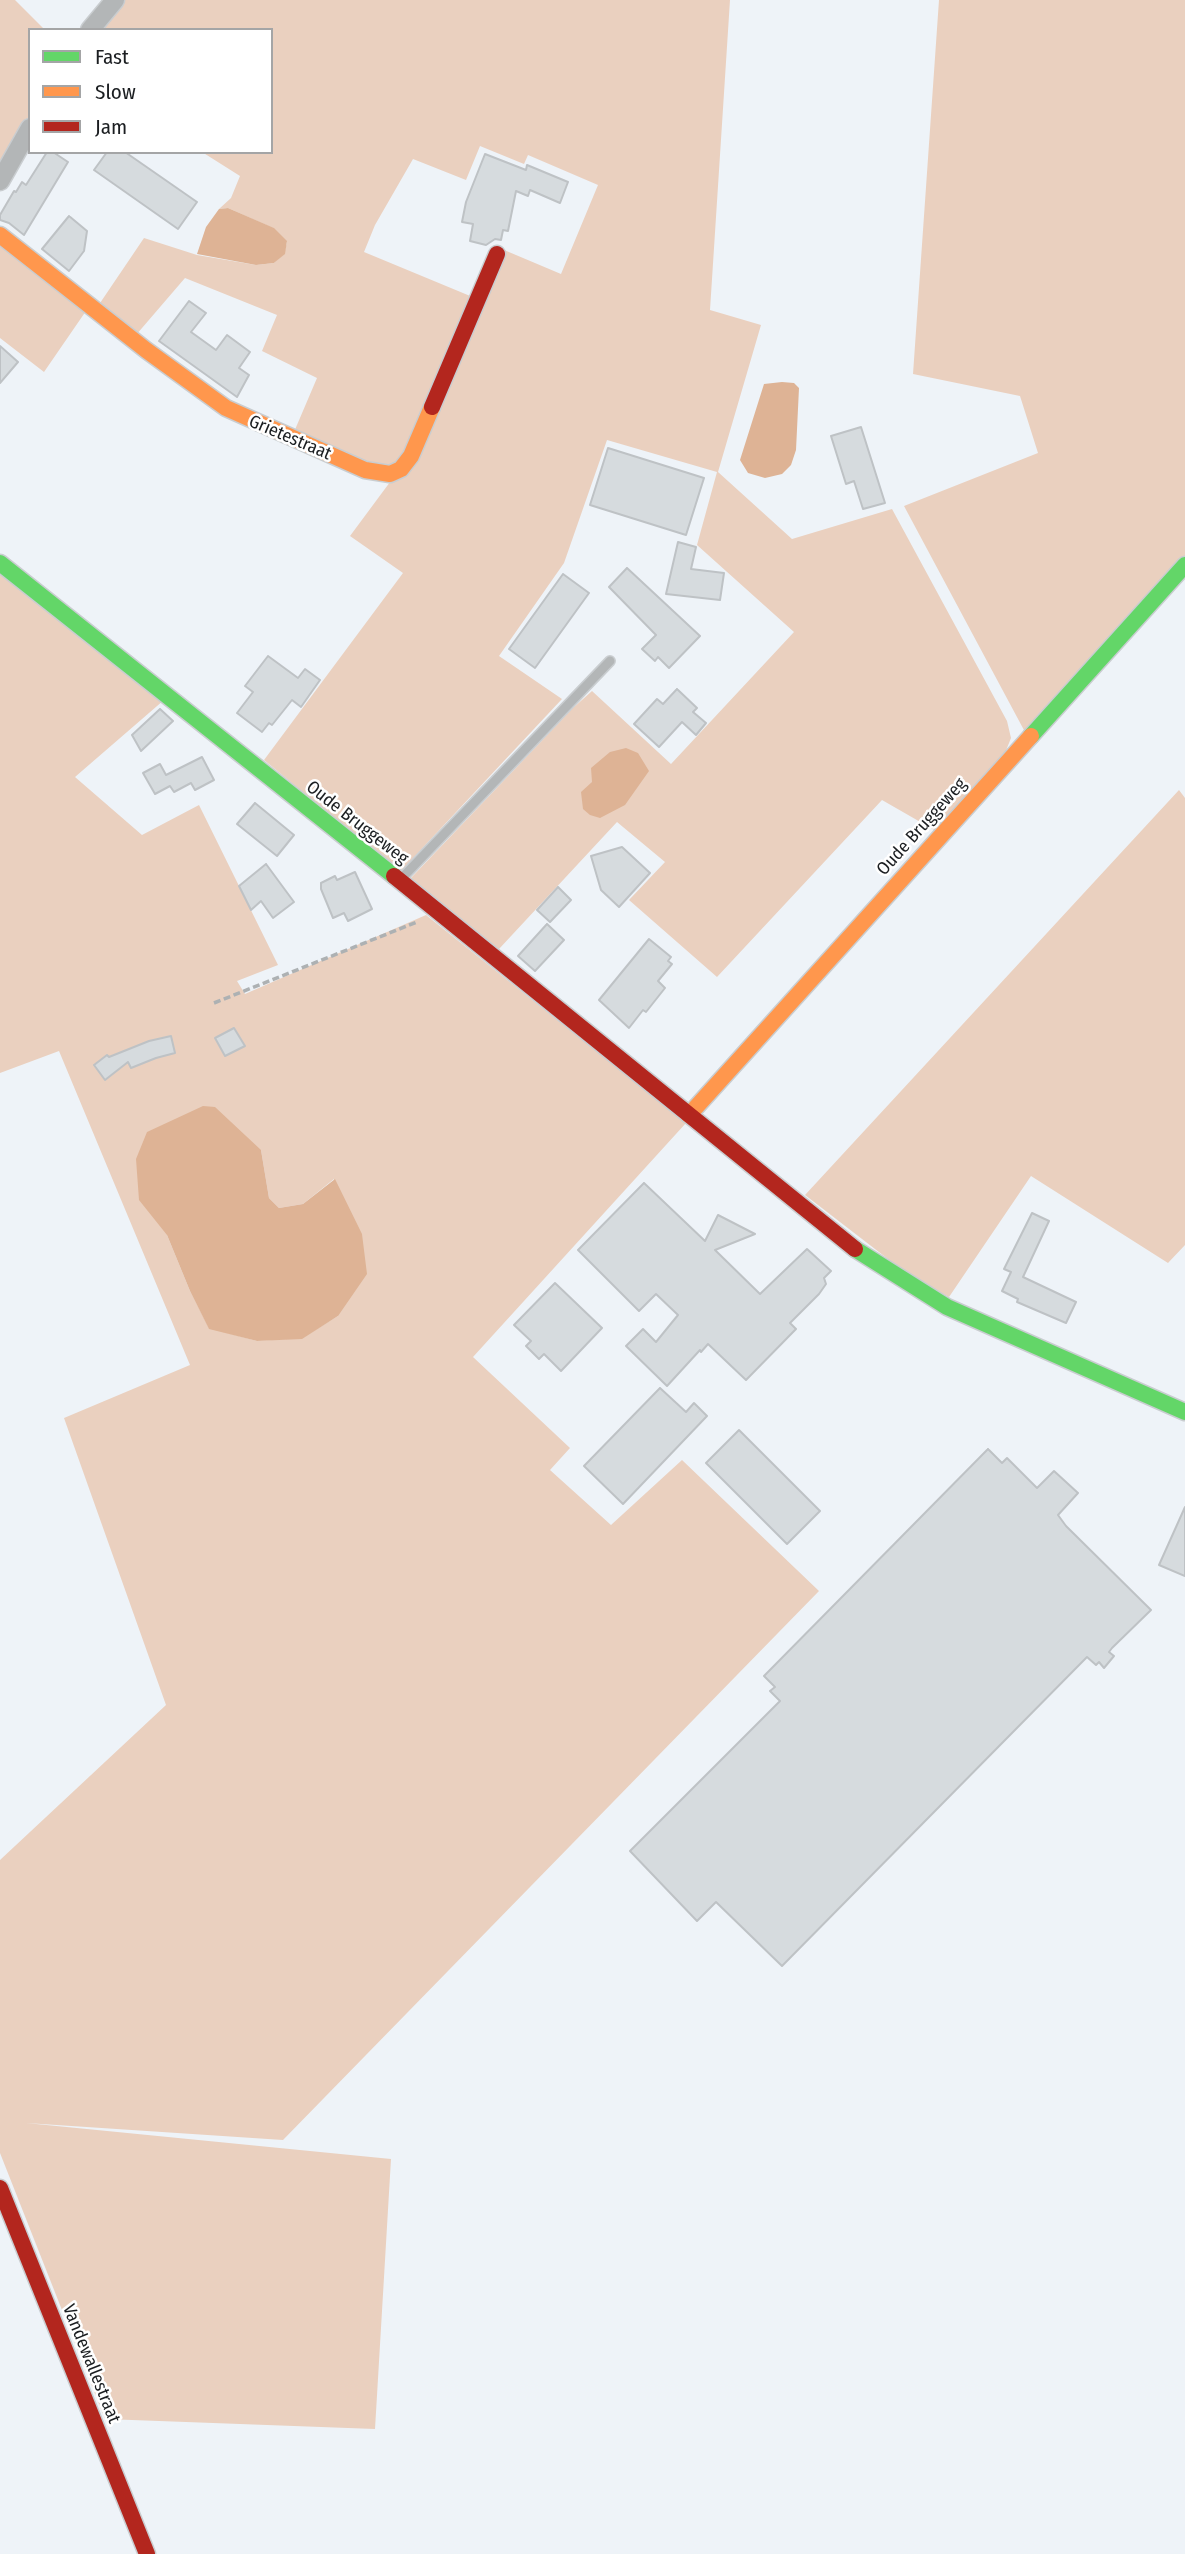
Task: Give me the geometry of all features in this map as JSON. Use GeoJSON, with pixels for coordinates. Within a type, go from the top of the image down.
{"type":"FeatureCollection","features":[{"type":"Feature","properties":{"kind":"street"},"geometry":{"type":"LineString","coordinates":[[92,28],[114,0]]}},
{"type":"Feature","properties":{"kind":"street"},"geometry":{"type":"LineString","coordinates":[[0,181],[28,132]]}},
{"type":"Feature","properties":{"kind":"street","name":"Grietestraat"},"geometry":{"type":"LineString","coordinates":[[0,235],[146,350],[226,408],[365,470],[390,474],[401,469],[411,456],[498,254]]}},
{"type":"Feature","properties":{"kind":"street","name":"Oude Bruggeweg"},"geometry":{"type":"LineString","coordinates":[[0,563],[440,913],[865,1257],[908,1285],[983,1324],[1185,1412]]}},
{"type":"Feature","properties":{"kind":"street","name":"Oude Bruggeweg"},"geometry":{"type":"LineString","coordinates":[[689,1115],[1185,565]]}},
{"type":"Feature","properties":{"kind":"street","name":"Vandewallestraat"},"geometry":{"type":"LineString","coordinates":[[0,2188],[147,2554]]}},
{"type":"Feature","properties":{"kind":"lane"},"geometry":{"type":"LineString","coordinates":[[400,881],[610,660]]}},
{"type":"Feature","properties":{"kind":"path"},"geometry":{"type":"LineString","coordinates":[[214,1003],[440,913]]}},
{"type":"Feature","properties":{"kind":"shaded area"},"geometry":{"type":"Polygon","coordinates":[[[0,0],[15,0],[43,28],[28,28],[28,120],[0,168],[0,0]]]}},
{"type":"Feature","properties":{"kind":"shaded area"},"geometry":{"type":"Polygon","coordinates":[[[121,0],[730,0],[710,310],[761,325],[718,472],[792,539],[892,509],[1007,721],[1011,738],[1005,753],[936,831],[882,800],[717,977],[629,900],[665,862],[617,822],[499,949],[409,880],[592,691],[671,764],[794,632],[697,545],[717,472],[607,440],[564,563],[499,656],[562,699],[400,872],[264,760],[403,573],[350,536],[393,478],[294,432],[317,378],[262,351],[277,315],[185,278],[136,335],[98,306],[144,238],[197,255],[256,265],[274,263],[284,254],[287,242],[273,228],[228,208],[219,209],[231,198],[240,176],[205,154],[273,154],[273,28],[99,28],[121,0]],[[480,146],[466,180],[413,159],[375,225],[364,252],[475,298],[497,247],[561,274],[598,185],[528,155],[524,164],[480,146]]]}},
{"type":"Feature","properties":{"kind":"shaded area"},"geometry":{"type":"Polygon","coordinates":[[[939,0],[1185,0],[1185,556],[1025,732],[904,506],[1038,453],[1020,396],[913,374],[939,0]]]}},
{"type":"Feature","properties":{"kind":"shaded area"},"geometry":{"type":"Polygon","coordinates":[[[228,208],[274,228],[287,241],[285,254],[274,263],[256,265],[197,254],[206,227],[219,209],[228,208]]]}},
{"type":"Feature","properties":{"kind":"shaded area"},"geometry":{"type":"Polygon","coordinates":[[[0,244],[86,311],[44,372],[0,338],[0,244]]]}},
{"type":"Feature","properties":{"kind":"shaded area"},"geometry":{"type":"Polygon","coordinates":[[[794,383],[799,388],[796,450],[791,465],[782,474],[765,478],[748,473],[740,460],[764,384],[794,383]]]}},
{"type":"Feature","properties":{"kind":"shaded area"},"geometry":{"type":"Polygon","coordinates":[[[0,570],[164,700],[75,777],[142,835],[199,805],[278,965],[237,981],[245,994],[426,915],[686,1123],[473,1357],[570,1448],[550,1470],[611,1525],[682,1460],[819,1591],[283,2140],[26,2123],[391,2159],[375,2429],[105,2419],[0,2153],[0,1860],[166,1705],[64,1418],[190,1365],[59,1051],[0,1073],[0,570]],[[261,1150],[167,1235],[209,1328],[257,1341],[302,1338],[338,1316],[334,1179],[303,1204],[279,1208],[269,1198],[261,1150]]]}},
{"type":"Feature","properties":{"kind":"shaded area"},"geometry":{"type":"Polygon","coordinates":[[[626,748],[638,753],[649,771],[625,805],[600,818],[590,815],[583,809],[581,792],[592,782],[591,768],[610,752],[626,748]]]}},
{"type":"Feature","properties":{"kind":"shaded area"},"geometry":{"type":"Polygon","coordinates":[[[1179,790],[1185,798],[1185,1245],[1168,1263],[1031,1176],[949,1297],[910,1276],[805,1195],[1179,790]]]}},
{"type":"Feature","properties":{"kind":"shaded area"},"geometry":{"type":"Polygon","coordinates":[[[203,1106],[215,1107],[261,1150],[269,1198],[279,1208],[303,1204],[335,1179],[362,1234],[367,1274],[338,1316],[302,1339],[257,1341],[209,1329],[167,1235],[139,1200],[136,1159],[147,1132],[203,1106]]]}},
{"type":"Feature","properties":{"kind":"building"},"geometry":{"type":"Polygon","coordinates":[[[46,154],[56,154],[68,162],[24,235],[9,223],[0,220],[0,215],[14,191],[16,192],[22,182],[26,185],[46,154]]]}},
{"type":"Feature","properties":{"kind":"building"},"geometry":{"type":"Polygon","coordinates":[[[106,154],[128,154],[197,202],[178,229],[94,170],[106,154]]]}},
{"type":"Feature","properties":{"kind":"building"},"geometry":{"type":"Polygon","coordinates":[[[485,154],[526,170],[527,165],[568,182],[560,203],[530,190],[528,196],[516,191],[508,231],[503,230],[501,240],[495,239],[486,245],[470,241],[473,224],[462,222],[466,202],[485,154]]]}},
{"type":"Feature","properties":{"kind":"building"},"geometry":{"type":"Polygon","coordinates":[[[69,216],[87,231],[84,251],[69,271],[42,249],[69,216]]]}},
{"type":"Feature","properties":{"kind":"building"},"geometry":{"type":"Polygon","coordinates":[[[189,301],[206,313],[191,332],[216,350],[227,335],[250,352],[239,368],[249,375],[237,397],[159,341],[189,301]]]}},
{"type":"Feature","properties":{"kind":"building"},"geometry":{"type":"Polygon","coordinates":[[[0,346],[18,362],[0,383],[0,346]]]}},
{"type":"Feature","properties":{"kind":"building"},"geometry":{"type":"Polygon","coordinates":[[[861,427],[885,503],[863,509],[854,481],[846,484],[831,436],[861,427]]]}},
{"type":"Feature","properties":{"kind":"building"},"geometry":{"type":"Polygon","coordinates":[[[608,448],[704,478],[686,535],[590,505],[608,448]]]}},
{"type":"Feature","properties":{"kind":"building"},"geometry":{"type":"Polygon","coordinates":[[[678,542],[696,547],[691,569],[724,573],[720,600],[666,594],[678,542]]]}},
{"type":"Feature","properties":{"kind":"building"},"geometry":{"type":"Polygon","coordinates":[[[627,568],[700,636],[669,668],[658,657],[655,661],[642,649],[656,635],[609,587],[627,568]]]}},
{"type":"Feature","properties":{"kind":"building"},"geometry":{"type":"Polygon","coordinates":[[[563,574],[589,593],[535,668],[509,649],[563,574]]]}},
{"type":"Feature","properties":{"kind":"building"},"geometry":{"type":"Polygon","coordinates":[[[268,656],[298,678],[305,669],[320,680],[301,707],[292,700],[272,725],[269,723],[262,732],[237,713],[253,692],[245,686],[268,656]]]}},
{"type":"Feature","properties":{"kind":"building"},"geometry":{"type":"Polygon","coordinates":[[[677,689],[697,708],[693,712],[706,723],[696,735],[682,722],[659,747],[634,724],[657,699],[663,704],[677,689]]]}},
{"type":"Feature","properties":{"kind":"building"},"geometry":{"type":"Polygon","coordinates":[[[160,709],[173,721],[141,751],[132,735],[160,709]]]}},
{"type":"Feature","properties":{"kind":"building"},"geometry":{"type":"Polygon","coordinates":[[[202,757],[214,780],[195,790],[191,783],[174,792],[170,786],[155,794],[143,773],[160,764],[166,775],[202,757]]]}},
{"type":"Feature","properties":{"kind":"building"},"geometry":{"type":"Polygon","coordinates":[[[255,803],[294,835],[277,856],[237,824],[255,803]]]}},
{"type":"Feature","properties":{"kind":"building"},"geometry":{"type":"Polygon","coordinates":[[[622,847],[650,873],[619,907],[601,890],[591,856],[622,847]]]}},
{"type":"Feature","properties":{"kind":"building"},"geometry":{"type":"Polygon","coordinates":[[[266,864],[294,902],[273,918],[261,901],[251,910],[239,886],[266,864]]]}},
{"type":"Feature","properties":{"kind":"building"},"geometry":{"type":"Polygon","coordinates":[[[355,872],[372,909],[348,921],[344,913],[333,918],[321,883],[335,876],[337,880],[355,872]]]}},
{"type":"Feature","properties":{"kind":"building"},"geometry":{"type":"Polygon","coordinates":[[[558,887],[571,900],[550,922],[537,910],[558,887]]]}},
{"type":"Feature","properties":{"kind":"building"},"geometry":{"type":"Polygon","coordinates":[[[547,924],[564,940],[535,971],[518,956],[547,924]]]}},
{"type":"Feature","properties":{"kind":"building"},"geometry":{"type":"Polygon","coordinates":[[[649,939],[671,957],[668,961],[672,964],[658,981],[665,988],[629,1028],[599,1000],[649,939]]]}},
{"type":"Feature","properties":{"kind":"building"},"geometry":{"type":"Polygon","coordinates":[[[234,1028],[245,1046],[225,1056],[215,1038],[234,1028]]]}},
{"type":"Feature","properties":{"kind":"building"},"geometry":{"type":"Polygon","coordinates":[[[171,1036],[175,1053],[131,1068],[128,1062],[105,1080],[94,1065],[107,1055],[109,1057],[149,1041],[171,1036]]]}},
{"type":"Feature","properties":{"kind":"building"},"geometry":{"type":"Polygon","coordinates":[[[644,1183],[705,1241],[718,1215],[755,1234],[715,1250],[760,1294],[807,1249],[831,1271],[824,1278],[826,1284],[819,1294],[790,1323],[796,1329],[746,1380],[708,1344],[667,1386],[626,1346],[643,1329],[656,1342],[678,1315],[656,1294],[639,1311],[578,1250],[644,1183]]]}},
{"type":"Feature","properties":{"kind":"building"},"geometry":{"type":"Polygon","coordinates":[[[1032,1213],[1049,1221],[1023,1277],[1076,1302],[1066,1323],[1017,1302],[1018,1299],[1002,1291],[1011,1272],[1004,1269],[1032,1213]]]}},
{"type":"Feature","properties":{"kind":"building"},"geometry":{"type":"Polygon","coordinates":[[[555,1283],[602,1328],[561,1371],[544,1354],[539,1359],[526,1346],[531,1341],[514,1325],[555,1283]]]}},
{"type":"Feature","properties":{"kind":"building"},"geometry":{"type":"Polygon","coordinates":[[[660,1388],[686,1412],[694,1403],[707,1416],[623,1504],[584,1466],[660,1388]]]}},
{"type":"Feature","properties":{"kind":"building"},"geometry":{"type":"Polygon","coordinates":[[[739,1430],[820,1511],[787,1544],[706,1463],[739,1430]]]}},
{"type":"Feature","properties":{"kind":"building"},"geometry":{"type":"Polygon","coordinates":[[[988,1449],[1002,1463],[1007,1458],[1037,1488],[1054,1471],[1078,1493],[1058,1515],[1151,1610],[1112,1648],[1109,1652],[1114,1656],[1104,1668],[1099,1662],[1096,1665],[1087,1657],[782,1966],[716,1902],[697,1921],[630,1851],[780,1701],[770,1691],[775,1687],[764,1676],[988,1449]]]}},
{"type":"Feature","properties":{"kind":"building"},"geometry":{"type":"Polygon","coordinates":[[[1185,1507],[1185,1576],[1159,1565],[1185,1507]]]}},
{"type":"Feature","properties":{"kind":"traffic: fast"},"geometry":{"type":"LineString","coordinates":[[0,563],[394,876]]}},
{"type":"Feature","properties":{"kind":"traffic: fast"},"geometry":{"type":"LineString","coordinates":[[1031,736],[1185,565]]}},
{"type":"Feature","properties":{"kind":"traffic: fast"},"geometry":{"type":"LineString","coordinates":[[855,1249],[947,1307],[1185,1412]]}},
{"type":"Feature","properties":{"kind":"traffic: slow"},"geometry":{"type":"LineString","coordinates":[[0,235],[146,350],[226,408],[365,470],[390,474],[401,469],[411,456],[432,407]]}},
{"type":"Feature","properties":{"kind":"traffic: slow"},"geometry":{"type":"LineString","coordinates":[[689,1115],[1031,736]]}},
{"type":"Feature","properties":{"kind":"traffic: jam"},"geometry":{"type":"LineString","coordinates":[[432,407],[497,254]]}},
{"type":"Feature","properties":{"kind":"traffic: jam"},"geometry":{"type":"LineString","coordinates":[[394,876],[855,1249]]}},
{"type":"Feature","properties":{"kind":"traffic: jam"},"geometry":{"type":"LineString","coordinates":[[0,2188],[147,2554]]}}]}
